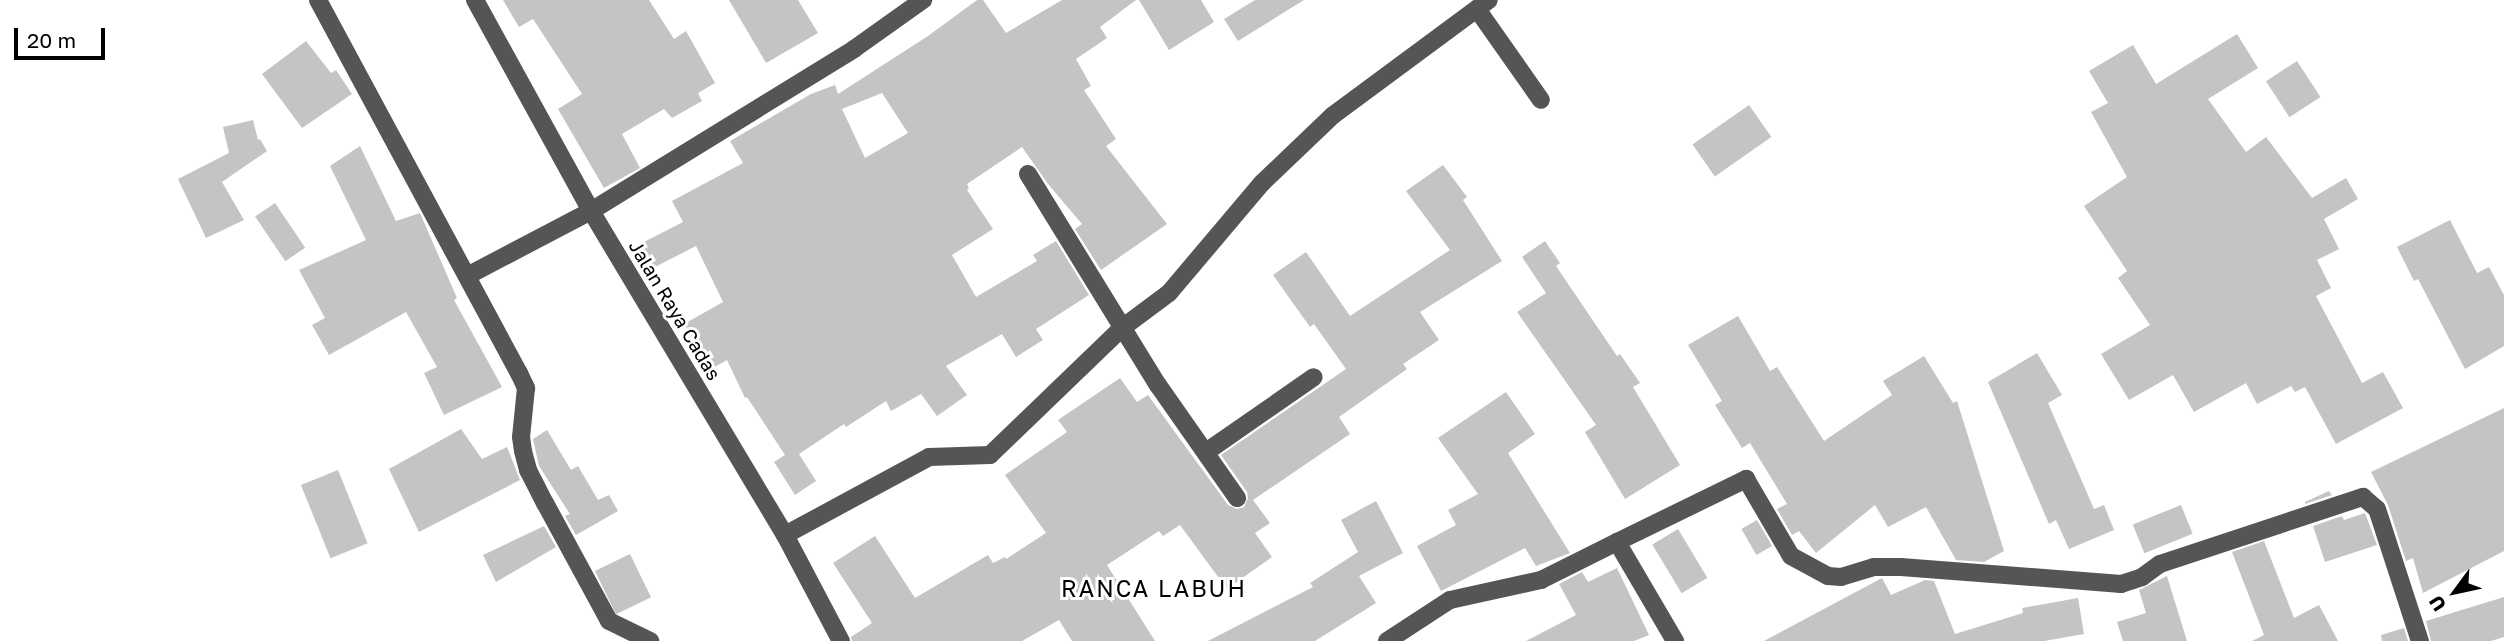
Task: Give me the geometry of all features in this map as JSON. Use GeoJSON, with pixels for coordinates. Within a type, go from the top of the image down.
{"type":"FeatureCollection","features":[{"type":"Feature","properties":{"kind":"street"},"geometry":{"type":"LineString","coordinates":[[318,0],[526,388],[521,437],[528,470],[539,492],[610,621],[650,641]]}},
{"type":"Feature","properties":{"kind":"street","name":"Jalan Raya Cadas"},"geometry":{"type":"LineString","coordinates":[[475,0],[591,211],[785,535],[842,641]]}},
{"type":"Feature","properties":{"kind":"street"},"geometry":{"type":"LineString","coordinates":[[467,276],[591,211],[854,50],[923,0]]}},
{"type":"Feature","properties":{"kind":"street"},"geometry":{"type":"LineString","coordinates":[[785,535],[929,457],[990,455],[1122,328],[1169,293],[1262,183],[1332,116],[1483,5],[1541,100]]}},
{"type":"Feature","properties":{"kind":"street"},"geometry":{"type":"LineString","coordinates":[[1028,174],[1122,328],[1237,498]]}},
{"type":"Feature","properties":{"kind":"street"},"geometry":{"type":"LineString","coordinates":[[1206,452],[1314,377]]}},
{"type":"Feature","properties":{"kind":"street"},"geometry":{"type":"LineString","coordinates":[[1387,641],[1450,600],[1549,578],[1746,480],[1791,556],[1828,576],[1841,577],[1874,567],[1901,567],[2121,584],[2142,577],[2160,564],[2363,497],[2377,509],[2420,641]]}},
{"type":"Feature","properties":{"kind":"street"},"geometry":{"type":"LineString","coordinates":[[1617,542],[1675,641]]}},
{"type":"Feature","properties":{"kind":"building"},"geometry":{"type":"Polygon","coordinates":[[[503,0],[649,0],[674,39],[686,31],[715,83],[698,93],[702,101],[672,118],[664,109],[622,134],[640,168],[604,188],[558,109],[582,94],[533,19],[519,27],[503,0]]]}},
{"type":"Feature","properties":{"kind":"building"},"geometry":{"type":"Polygon","coordinates":[[[729,0],[798,0],[818,33],[766,63],[729,0]]]}},
{"type":"Feature","properties":{"kind":"building"},"geometry":{"type":"Polygon","coordinates":[[[977,0],[983,0],[1006,33],[1062,0],[1136,0],[1100,27],[1107,38],[1076,59],[1091,86],[1084,90],[1116,139],[1106,146],[1167,224],[1101,270],[1075,229],[1082,224],[1048,184],[1022,147],[967,184],[967,190],[993,229],[952,255],[976,297],[1037,261],[1033,255],[1056,241],[1089,295],[1036,329],[1043,340],[1016,357],[1002,334],[946,366],[967,395],[937,416],[921,394],[891,411],[886,401],[846,427],[844,424],[799,454],[816,481],[795,495],[774,462],[785,455],[747,397],[745,398],[727,360],[711,369],[684,324],[723,302],[696,246],[653,268],[640,244],[683,222],[672,201],[743,163],[730,141],[811,94],[835,85],[838,94],[928,36],[977,0]],[[882,93],[842,109],[865,158],[908,133],[882,93]]]}},
{"type":"Feature","properties":{"kind":"building"},"geometry":{"type":"Polygon","coordinates":[[[1139,0],[1201,0],[1214,22],[1169,50],[1139,0]]]}},
{"type":"Feature","properties":{"kind":"building"},"geometry":{"type":"Polygon","coordinates":[[[1255,0],[1304,0],[1238,41],[1224,19],[1255,0]]]}},
{"type":"Feature","properties":{"kind":"building"},"geometry":{"type":"Polygon","coordinates":[[[2237,34],[2258,68],[2208,99],[2246,152],[2266,137],[2312,198],[2346,178],[2358,199],[2324,219],[2339,249],[2317,260],[2331,288],[2316,296],[2362,383],[2383,372],[2403,408],[2336,444],[2305,387],[2295,392],[2291,386],[2257,404],[2246,383],[2194,412],[2173,375],[2129,400],[2101,354],[2150,325],[2118,278],[2127,271],[2084,206],[2127,177],[2091,112],[2108,103],[2089,71],[2133,45],[2156,84],[2237,34]]]}},
{"type":"Feature","properties":{"kind":"building"},"geometry":{"type":"Polygon","coordinates":[[[306,41],[331,73],[336,70],[352,94],[302,128],[262,74],[306,41]]]}},
{"type":"Feature","properties":{"kind":"building"},"geometry":{"type":"Polygon","coordinates":[[[2297,61],[2320,97],[2289,117],[2266,81],[2297,61]]]}},
{"type":"Feature","properties":{"kind":"building"},"geometry":{"type":"Polygon","coordinates":[[[1749,105],[1771,137],[1715,177],[1692,145],[1749,105]]]}},
{"type":"Feature","properties":{"kind":"building"},"geometry":{"type":"Polygon","coordinates":[[[253,120],[258,140],[260,139],[267,151],[222,182],[244,220],[206,238],[178,179],[229,153],[223,127],[253,120]]]}},
{"type":"Feature","properties":{"kind":"building"},"geometry":{"type":"Polygon","coordinates":[[[360,146],[396,221],[420,213],[457,298],[454,300],[502,387],[444,415],[424,373],[437,367],[406,312],[329,355],[312,325],[325,318],[299,270],[366,240],[330,166],[360,146]]]}},
{"type":"Feature","properties":{"kind":"building"},"geometry":{"type":"Polygon","coordinates":[[[1443,165],[1467,197],[1463,200],[1502,261],[1420,312],[1439,340],[1403,364],[1407,369],[1339,417],[1350,434],[1253,500],[1270,523],[1255,533],[1272,557],[1227,589],[1180,525],[1163,536],[1159,531],[1107,565],[1155,641],[1072,641],[1059,620],[1022,641],[852,641],[851,637],[872,623],[833,563],[875,536],[915,598],[988,555],[993,563],[1005,557],[1006,559],[1046,533],[1005,475],[1067,432],[1058,420],[1120,378],[1137,402],[1148,395],[1228,505],[1237,509],[1244,507],[1248,498],[1247,492],[1221,455],[1346,369],[1314,324],[1310,327],[1273,275],[1306,252],[1350,316],[1450,250],[1406,191],[1443,165]]]}},
{"type":"Feature","properties":{"kind":"building"},"geometry":{"type":"Polygon","coordinates":[[[275,203],[305,248],[285,261],[255,216],[275,203]]]}},
{"type":"Feature","properties":{"kind":"building"},"geometry":{"type":"Polygon","coordinates":[[[2450,220],[2477,273],[2489,267],[2504,295],[2504,346],[2465,369],[2418,279],[2414,281],[2397,247],[2450,220]]]}},
{"type":"Feature","properties":{"kind":"building"},"geometry":{"type":"Polygon","coordinates":[[[1545,241],[1560,263],[1556,266],[1617,356],[1620,354],[1640,383],[1633,387],[1680,465],[1625,499],[1585,432],[1596,425],[1517,312],[1546,293],[1522,257],[1545,241]]]}},
{"type":"Feature","properties":{"kind":"building"},"geometry":{"type":"Polygon","coordinates":[[[1738,316],[1770,371],[1777,367],[1824,441],[1892,395],[1883,381],[1924,356],[1953,403],[1957,401],[2004,551],[1984,562],[1956,560],[1926,507],[1888,527],[1875,505],[1816,553],[1799,531],[1792,535],[1777,509],[1787,504],[1750,443],[1742,448],[1715,405],[1722,401],[1688,345],[1738,316]]]}},
{"type":"Feature","properties":{"kind":"building"},"geometry":{"type":"Polygon","coordinates":[[[2037,353],[2062,395],[2048,403],[2094,509],[2104,505],[2114,530],[2069,549],[2056,520],[2049,524],[1988,382],[2037,353]]]}},
{"type":"Feature","properties":{"kind":"building"},"geometry":{"type":"Polygon","coordinates":[[[1506,392],[1535,434],[1508,453],[1570,553],[1536,566],[1525,548],[1441,591],[1417,546],[1456,525],[1448,510],[1478,494],[1438,438],[1506,392]]]}},
{"type":"Feature","properties":{"kind":"building"},"geometry":{"type":"Polygon","coordinates":[[[2504,408],[2504,551],[2423,593],[2413,558],[2406,561],[2388,505],[2371,472],[2504,408]]]}},
{"type":"Feature","properties":{"kind":"building"},"geometry":{"type":"Polygon","coordinates":[[[461,429],[482,459],[507,447],[520,480],[419,532],[389,469],[461,429]]]}},
{"type":"Feature","properties":{"kind":"building"},"geometry":{"type":"Polygon","coordinates":[[[547,430],[571,470],[578,466],[598,500],[609,495],[618,511],[576,535],[565,516],[570,514],[539,466],[533,439],[547,430]]]}},
{"type":"Feature","properties":{"kind":"building"},"geometry":{"type":"Polygon","coordinates":[[[338,470],[368,543],[331,558],[301,485],[338,470]]]}},
{"type":"Feature","properties":{"kind":"building"},"geometry":{"type":"Polygon","coordinates":[[[2329,491],[2332,495],[2305,504],[2305,502],[2329,491]]]}},
{"type":"Feature","properties":{"kind":"building"},"geometry":{"type":"Polygon","coordinates":[[[1376,501],[1403,553],[1359,576],[1376,603],[1315,641],[1208,641],[1313,587],[1310,583],[1358,552],[1341,520],[1376,501]]]}},
{"type":"Feature","properties":{"kind":"building"},"geometry":{"type":"Polygon","coordinates":[[[2181,505],[2193,534],[2144,553],[2133,524],[2181,505]]]}},
{"type":"Feature","properties":{"kind":"building"},"geometry":{"type":"Polygon","coordinates":[[[2365,513],[2377,545],[2325,562],[2313,526],[2342,516],[2344,520],[2365,513]]]}},
{"type":"Feature","properties":{"kind":"building"},"geometry":{"type":"Polygon","coordinates":[[[1757,520],[1772,546],[1756,555],[1741,529],[1757,520]]]}},
{"type":"Feature","properties":{"kind":"building"},"geometry":{"type":"Polygon","coordinates":[[[544,526],[556,547],[496,582],[483,555],[544,526]]]}},
{"type":"Feature","properties":{"kind":"building"},"geometry":{"type":"Polygon","coordinates":[[[1678,529],[1707,578],[1682,593],[1652,544],[1678,529]]]}},
{"type":"Feature","properties":{"kind":"building"},"geometry":{"type":"Polygon","coordinates":[[[2264,541],[2294,618],[2319,605],[2338,641],[2252,641],[2264,635],[2232,552],[2264,541]]]}},
{"type":"Feature","properties":{"kind":"building"},"geometry":{"type":"Polygon","coordinates":[[[630,554],[651,597],[616,614],[595,571],[630,554]]]}},
{"type":"Feature","properties":{"kind":"building"},"geometry":{"type":"Polygon","coordinates":[[[1617,568],[1649,635],[1634,641],[1526,641],[1576,615],[1559,584],[1582,572],[1588,582],[1617,568]]]}},
{"type":"Feature","properties":{"kind":"building"},"geometry":{"type":"Polygon","coordinates":[[[2167,576],[2187,641],[2123,641],[2117,622],[2146,613],[2139,590],[2167,576]]]}},
{"type":"Feature","properties":{"kind":"building"},"geometry":{"type":"Polygon","coordinates":[[[1882,578],[1891,595],[1925,580],[1934,581],[1955,634],[2023,613],[2022,608],[2078,598],[2084,634],[2044,641],[1764,641],[1882,578]]]}},
{"type":"Feature","properties":{"kind":"building"},"geometry":{"type":"Polygon","coordinates":[[[2504,597],[2504,637],[2491,641],[2431,641],[2426,621],[2504,597]]]}},
{"type":"Feature","properties":{"kind":"building"},"geometry":{"type":"Polygon","coordinates":[[[2404,628],[2408,641],[2382,641],[2381,635],[2404,628]]]}},
{"type":"Feature","properties":{"kind":"district","name":"RANCA LABUH"},"geometry":{"type":"Point","coordinates":[1154,588]}}]}
